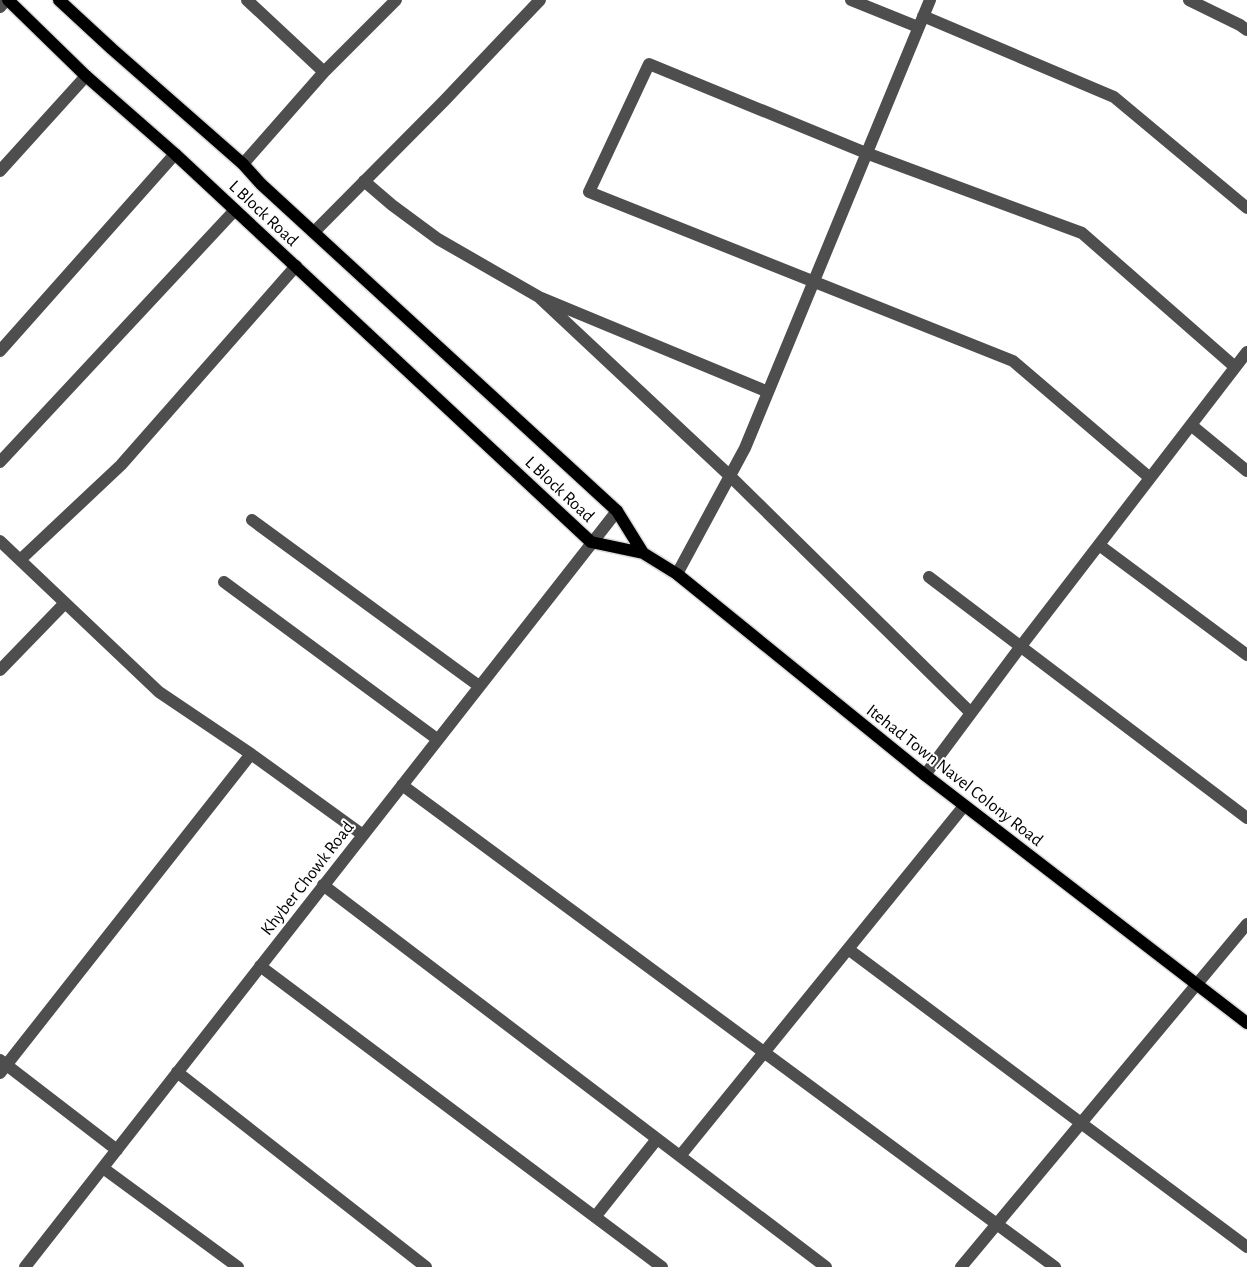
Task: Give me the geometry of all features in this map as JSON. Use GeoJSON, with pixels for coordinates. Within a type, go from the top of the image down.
{"type":"FeatureCollection","features":[{"type":"Feature","properties":{"kind":"main road","name":"L Block Road"},"geometry":{"type":"LineString","coordinates":[[7,0],[86,76],[176,154],[592,542],[643,553]]}},
{"type":"Feature","properties":{"kind":"main road","name":"L Block Road"},"geometry":{"type":"LineString","coordinates":[[60,0],[132,67],[243,164],[314,232],[617,511],[643,553]]}},
{"type":"Feature","properties":{"kind":"main road","name":"Itehad Town Navel Colony Road"},"geometry":{"type":"LineString","coordinates":[[643,553],[677,574],[964,806],[1247,1023]]}},
{"type":"Feature","properties":{"kind":"street"},"geometry":{"type":"LineString","coordinates":[[0,7],[7,0]]}},
{"type":"Feature","properties":{"kind":"street"},"geometry":{"type":"LineString","coordinates":[[247,0],[324,72]]}},
{"type":"Feature","properties":{"kind":"street"},"geometry":{"type":"LineString","coordinates":[[243,164],[324,72],[396,0]]}},
{"type":"Feature","properties":{"kind":"street"},"geometry":{"type":"LineString","coordinates":[[314,232],[444,101],[540,0]]}},
{"type":"Feature","properties":{"kind":"street"},"geometry":{"type":"LineString","coordinates":[[852,0],[921,21],[1114,97],[1247,208]]}},
{"type":"Feature","properties":{"kind":"street"},"geometry":{"type":"LineString","coordinates":[[677,574],[745,448],[930,0]]}},
{"type":"Feature","properties":{"kind":"street"},"geometry":{"type":"LineString","coordinates":[[1189,0],[1247,30]]}},
{"type":"Feature","properties":{"kind":"street"},"geometry":{"type":"LineString","coordinates":[[1150,478],[1013,361],[589,192],[649,64],[866,153],[1082,233],[1235,367]]}},
{"type":"Feature","properties":{"kind":"street"},"geometry":{"type":"LineString","coordinates":[[0,172],[86,76]]}},
{"type":"Feature","properties":{"kind":"street"},"geometry":{"type":"LineString","coordinates":[[0,351],[176,154]]}},
{"type":"Feature","properties":{"kind":"street"},"geometry":{"type":"LineString","coordinates":[[364,181],[438,240],[539,297],[768,392]]}},
{"type":"Feature","properties":{"kind":"street"},"geometry":{"type":"LineString","coordinates":[[0,462],[235,210]]}},
{"type":"Feature","properties":{"kind":"street"},"geometry":{"type":"LineString","coordinates":[[20,560],[121,465],[296,266]]}},
{"type":"Feature","properties":{"kind":"street"},"geometry":{"type":"LineString","coordinates":[[539,297],[730,476],[971,713]]}},
{"type":"Feature","properties":{"kind":"street"},"geometry":{"type":"LineString","coordinates":[[925,775],[1021,646],[1247,352]]}},
{"type":"Feature","properties":{"kind":"street"},"geometry":{"type":"LineString","coordinates":[[1191,425],[1247,471]]}},
{"type":"Feature","properties":{"kind":"street","name":"Khyber Chowk Road"},"geometry":{"type":"LineString","coordinates":[[29,1265],[102,1168],[617,511]]}},
{"type":"Feature","properties":{"kind":"street"},"geometry":{"type":"LineString","coordinates":[[252,520],[479,686]]}},
{"type":"Feature","properties":{"kind":"street"},"geometry":{"type":"LineString","coordinates":[[1099,545],[1247,655]]}},
{"type":"Feature","properties":{"kind":"street"},"geometry":{"type":"LineString","coordinates":[[2,548],[20,560],[159,692],[251,754],[363,835]]}},
{"type":"Feature","properties":{"kind":"street"},"geometry":{"type":"LineString","coordinates":[[929,577],[1247,818]]}},
{"type":"Feature","properties":{"kind":"street"},"geometry":{"type":"LineString","coordinates":[[224,582],[437,739]]}},
{"type":"Feature","properties":{"kind":"street"},"geometry":{"type":"LineString","coordinates":[[0,670],[65,603]]}},
{"type":"Feature","properties":{"kind":"street"},"geometry":{"type":"LineString","coordinates":[[117,1150],[2,1066],[251,754]]}},
{"type":"Feature","properties":{"kind":"street"},"geometry":{"type":"LineString","coordinates":[[402,785],[1055,1267]]}},
{"type":"Feature","properties":{"kind":"street"},"geometry":{"type":"LineString","coordinates":[[680,1156],[964,806]]}},
{"type":"Feature","properties":{"kind":"street"},"geometry":{"type":"LineString","coordinates":[[324,885],[826,1267]]}},
{"type":"Feature","properties":{"kind":"street"},"geometry":{"type":"LineString","coordinates":[[961,1267],[1247,924]]}},
{"type":"Feature","properties":{"kind":"street"},"geometry":{"type":"LineString","coordinates":[[848,950],[1247,1247]]}},
{"type":"Feature","properties":{"kind":"street"},"geometry":{"type":"LineString","coordinates":[[260,966],[662,1267]]}},
{"type":"Feature","properties":{"kind":"street"},"geometry":{"type":"LineString","coordinates":[[177,1072],[426,1267]]}},
{"type":"Feature","properties":{"kind":"street"},"geometry":{"type":"LineString","coordinates":[[595,1217],[657,1139]]}},
{"type":"Feature","properties":{"kind":"street"},"geometry":{"type":"LineString","coordinates":[[102,1168],[238,1267]]}}]}
